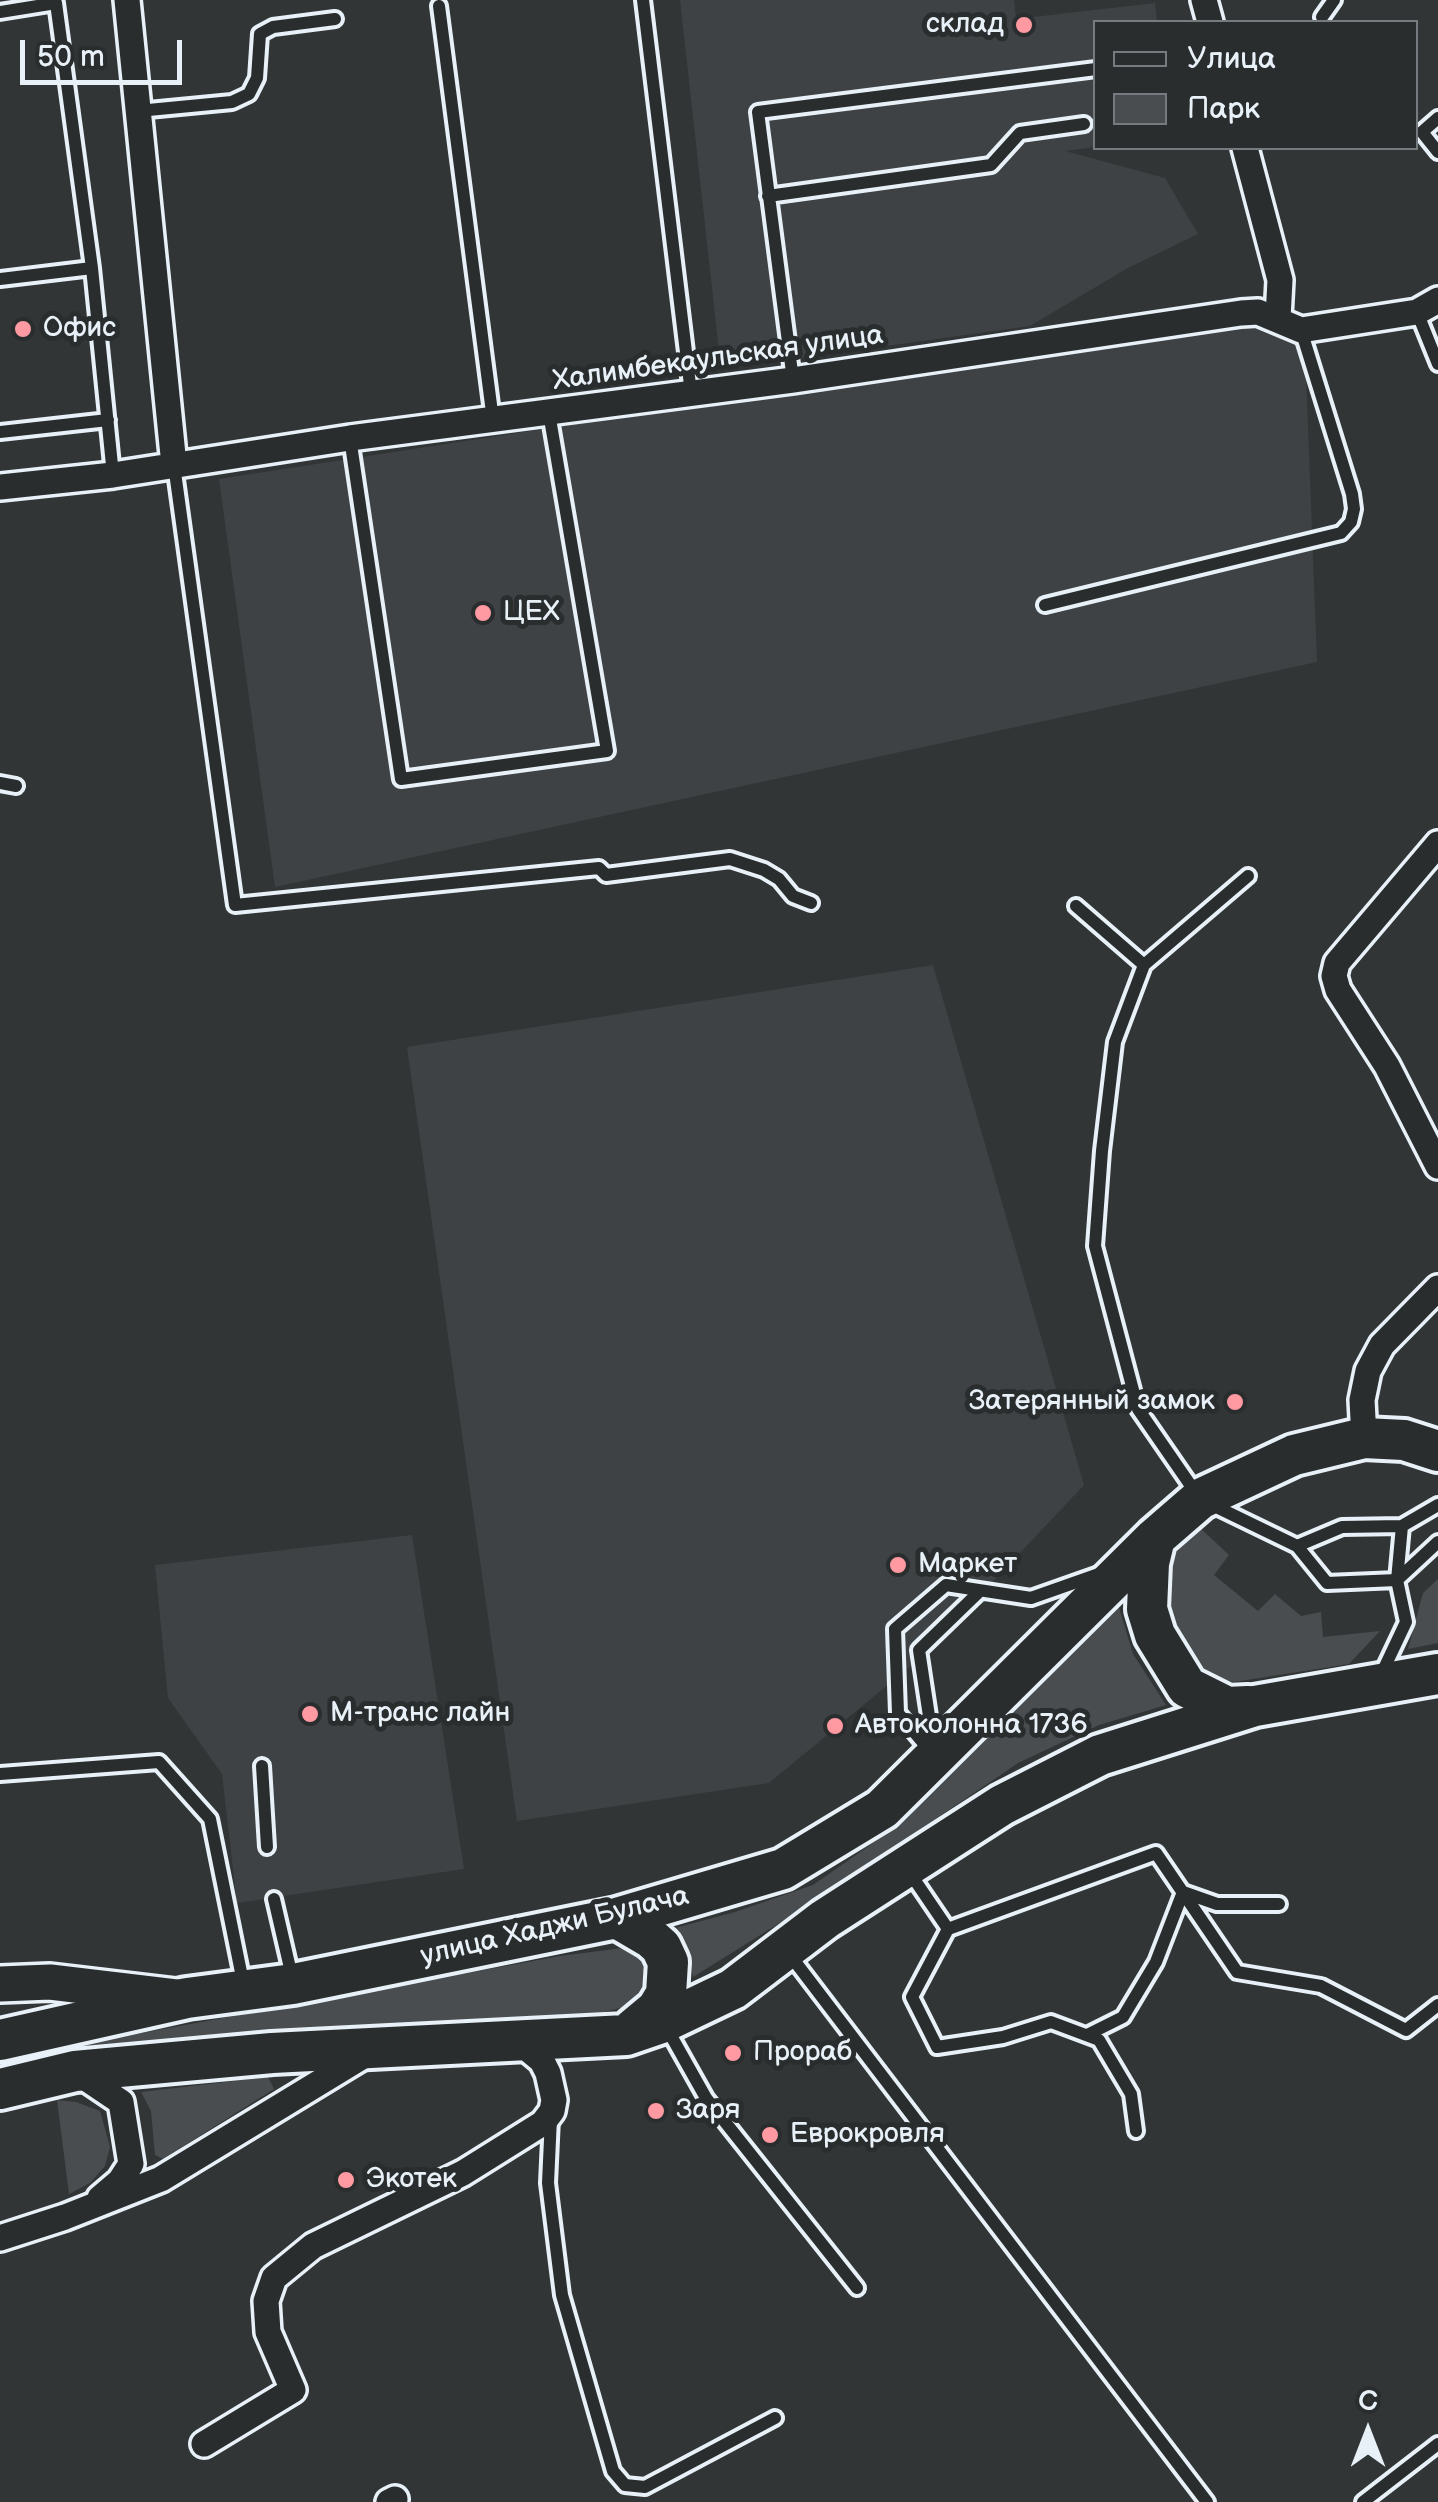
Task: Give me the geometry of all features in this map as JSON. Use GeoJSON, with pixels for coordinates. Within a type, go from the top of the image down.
{"type":"FeatureCollection","features":[{"type":"Feature","properties":{"kind":"main road","name":"улица Хаджи Булача"},"geometry":{"type":"LineString","coordinates":[[0,2040],[187,1998],[294,1984],[617,1918],[783,1869],[882,1809],[1142,1550],[1200,1500],[1294,1455],[1364,1438],[1404,1440],[1438,1451]]}},
{"type":"Feature","properties":{"kind":"main road"},"geometry":{"type":"LineString","coordinates":[[1142,1550],[1149,1563],[1146,1609],[1154,1635],[1173,1668],[1187,1686],[1205,1698],[1227,1707],[1255,1706]]}},
{"type":"Feature","properties":{"kind":"main road"},"geometry":{"type":"LineString","coordinates":[[0,2088],[75,2071],[377,2047],[626,2035],[664,2022],[733,1989],[825,1919],[906,1866],[1002,1805],[1100,1755],[1255,1706],[1438,1674]]}},
{"type":"Feature","properties":{"kind":"main road"},"geometry":{"type":"LineString","coordinates":[[617,1918],[662,1947],[668,1962],[666,1994],[657,2010],[626,2035]]}},
{"type":"Feature","properties":{"kind":"main road"},"geometry":{"type":"LineString","coordinates":[[50,1982],[63,2026]]}},
{"type":"Feature","properties":{"kind":"main road"},"geometry":{"type":"LineString","coordinates":[[0,1984],[50,1982],[187,1998]]}},
{"type":"Feature","properties":{"kind":"street"},"geometry":{"type":"LineString","coordinates":[[126,0],[174,465]]}},
{"type":"Feature","properties":{"kind":"street"},"geometry":{"type":"LineString","coordinates":[[1246,150],[1289,324]]}},
{"type":"Feature","properties":{"kind":"street","name":"Халимбекаульская улица"},"geometry":{"type":"LineString","coordinates":[[0,487],[112,475],[350,438],[793,380],[1241,314],[1258,312],[1289,324],[1428,306]]}},
{"type":"Feature","properties":{"kind":"street"},"geometry":{"type":"LineString","coordinates":[[1438,844],[1337,963],[1334,976],[1338,990],[1387,1066],[1438,1166]]}},
{"type":"Feature","properties":{"kind":"street"},"geometry":{"type":"LineString","coordinates":[[1364,1438],[1362,1400],[1368,1370],[1382,1344],[1438,1288]]}},
{"type":"Feature","properties":{"kind":"street"},"geometry":{"type":"LineString","coordinates":[[204,2444],[293,2390],[268,2332],[266,2301],[274,2278],[313,2246],[463,2173],[528,2134],[552,2111],[554,2100],[548,2073],[542,2061],[518,2041]]}},
{"type":"Feature","properties":{"kind":"street"},"geometry":{"type":"LineString","coordinates":[[0,2238],[65,2218],[161,2179],[377,2047]]}},
{"type":"Feature","properties":{"kind":"street"},"geometry":{"type":"LineString","coordinates":[[65,2218],[98,2200],[120,2181],[131,2164],[121,2102],[75,2071]]}},
{"type":"Feature","properties":{"kind":"lane"},"geometry":{"type":"LineString","coordinates":[[643,0],[692,393]]}},
{"type":"Feature","properties":{"kind":"lane"},"geometry":{"type":"LineString","coordinates":[[1322,16],[1334,0]]}},
{"type":"Feature","properties":{"kind":"lane"},"geometry":{"type":"LineString","coordinates":[[0,12],[56,2],[92,268],[112,475]]}},
{"type":"Feature","properties":{"kind":"lane"},"geometry":{"type":"LineString","coordinates":[[439,6],[493,420]]}},
{"type":"Feature","properties":{"kind":"lane"},"geometry":{"type":"LineString","coordinates":[[138,110],[232,102],[250,94],[257,78],[260,34],[273,27],[335,19]]}},
{"type":"Feature","properties":{"kind":"lane"},"geometry":{"type":"LineString","coordinates":[[793,380],[758,112],[1093,69]]}},
{"type":"Feature","properties":{"kind":"lane"},"geometry":{"type":"LineString","coordinates":[[1438,118],[1422,132],[1438,152]]}},
{"type":"Feature","properties":{"kind":"lane"},"geometry":{"type":"LineString","coordinates":[[768,196],[991,165],[1020,132],[1084,124]]}},
{"type":"Feature","properties":{"kind":"lane"},"geometry":{"type":"LineString","coordinates":[[0,280],[92,268]]}},
{"type":"Feature","properties":{"kind":"lane"},"geometry":{"type":"LineString","coordinates":[[1428,306],[1438,364]]}},
{"type":"Feature","properties":{"kind":"lane"},"geometry":{"type":"LineString","coordinates":[[1045,604],[1341,534],[1352,522],[1352,494],[1289,324]]}},
{"type":"Feature","properties":{"kind":"lane"},"geometry":{"type":"LineString","coordinates":[[350,438],[400,779],[607,751],[549,413]]}},
{"type":"Feature","properties":{"kind":"lane"},"geometry":{"type":"LineString","coordinates":[[0,432],[108,420]]}},
{"type":"Feature","properties":{"kind":"lane"},"geometry":{"type":"LineString","coordinates":[[174,465],[235,905],[599,868],[606,875],[730,859],[764,870],[793,896],[811,902]]}},
{"type":"Feature","properties":{"kind":"lane"},"geometry":{"type":"LineString","coordinates":[[0,783],[16,786]]}},
{"type":"Feature","properties":{"kind":"lane"},"geometry":{"type":"LineString","coordinates":[[1248,876],[1144,965],[1115,1042],[1095,1246],[1138,1409],[1200,1500],[1297,1546],[1327,1583],[1396,1580],[1438,1542]]}},
{"type":"Feature","properties":{"kind":"lane"},"geometry":{"type":"LineString","coordinates":[[1076,906],[1144,965]]}},
{"type":"Feature","properties":{"kind":"lane"},"geometry":{"type":"LineString","coordinates":[[1297,1546],[1342,1526],[1402,1526],[1438,1505]]}},
{"type":"Feature","properties":{"kind":"lane"},"geometry":{"type":"LineString","coordinates":[[1376,1685],[1406,1622],[1396,1580],[1402,1526]]}},
{"type":"Feature","properties":{"kind":"lane"},"geometry":{"type":"LineString","coordinates":[[935,1756],[898,1713],[894,1629],[946,1586],[1031,1598],[1142,1550]]}},
{"type":"Feature","properties":{"kind":"lane"},"geometry":{"type":"LineString","coordinates":[[935,1756],[919,1650],[980,1590]]}},
{"type":"Feature","properties":{"kind":"lane"},"geometry":{"type":"LineString","coordinates":[[0,1774],[159,1762],[210,1820],[244,1990]]}},
{"type":"Feature","properties":{"kind":"lane"},"geometry":{"type":"LineString","coordinates":[[262,1766],[267,1847]]}},
{"type":"Feature","properties":{"kind":"lane"},"geometry":{"type":"LineString","coordinates":[[1136,2131],[1132,2094],[1100,2040],[1051,2022],[1003,2037],[936,2047],[912,1997],[948,1928],[1156,1853],[1237,1972],[1321,1986],[1406,2030],[1438,2005]]}},
{"type":"Feature","properties":{"kind":"lane"},"geometry":{"type":"LineString","coordinates":[[906,1866],[948,1928]]}},
{"type":"Feature","properties":{"kind":"lane"},"geometry":{"type":"LineString","coordinates":[[1183,1892],[1218,1904],[1279,1904]]}},
{"type":"Feature","properties":{"kind":"lane"},"geometry":{"type":"LineString","coordinates":[[1087,2035],[1123,2017],[1156,1962],[1183,1892]]}},
{"type":"Feature","properties":{"kind":"lane"},"geometry":{"type":"LineString","coordinates":[[274,1898],[294,1984]]}},
{"type":"Feature","properties":{"kind":"lane"},"geometry":{"type":"LineString","coordinates":[[785,1949],[1207,2502]]}},
{"type":"Feature","properties":{"kind":"lane"},"geometry":{"type":"LineString","coordinates":[[664,2022],[706,2098],[857,2288]]}},
{"type":"Feature","properties":{"kind":"lane"},"geometry":{"type":"LineString","coordinates":[[552,2111],[548,2183],[562,2296],[612,2471],[624,2485],[645,2487],[775,2418]]}},
{"type":"Feature","properties":{"kind":"lane"},"geometry":{"type":"LineString","coordinates":[[1363,2502],[1438,2444]]}},
{"type":"Feature","properties":{"kind":"shaded area"},"geometry":{"type":"Polygon","coordinates":[[[680,0],[1014,0],[1016,19],[1155,3],[1157,20],[1093,20],[1093,147],[1065,151],[1165,178],[1198,234],[1126,269],[1030,326],[721,369],[680,0]]]}},
{"type":"Feature","properties":{"kind":"shaded area"},"geometry":{"type":"Polygon","coordinates":[[[1256,319],[1305,348],[1317,662],[275,887],[219,479],[1256,319]]]}},
{"type":"Feature","properties":{"kind":"shaded area"},"geometry":{"type":"Polygon","coordinates":[[[933,965],[1084,1485],[924,1655],[769,1783],[517,1821],[407,1047],[933,965]]]}},
{"type":"Feature","properties":{"kind":"shaded area","name":"М-транс лайн"},"geometry":{"type":"Polygon","coordinates":[[[412,1535],[464,1869],[237,1903],[222,1774],[168,1698],[155,1565],[412,1535]]]}},
{"type":"Feature","properties":{"kind":"green space"},"geometry":{"type":"Polygon","coordinates":[[[1197,1525],[1229,1555],[1214,1575],[1258,1611],[1275,1594],[1301,1616],[1321,1612],[1323,1637],[1380,1631],[1349,1664],[1234,1682],[1211,1678],[1191,1661],[1181,1645],[1169,1609],[1170,1551],[1197,1525]]]}},
{"type":"Feature","properties":{"kind":"green space"},"geometry":{"type":"Polygon","coordinates":[[[1438,1579],[1438,1643],[1408,1649],[1423,1593],[1438,1579]]]}},
{"type":"Feature","properties":{"kind":"green space"},"geometry":{"type":"Polygon","coordinates":[[[1117,1601],[1133,1654],[1166,1705],[1099,1725],[1018,1763],[818,1899],[693,1977],[688,1948],[675,1928],[813,1885],[883,1836],[1117,1601]]]}},
{"type":"Feature","properties":{"kind":"green space"},"geometry":{"type":"Polygon","coordinates":[[[623,1948],[644,1956],[651,1972],[648,1991],[636,2004],[600,2013],[313,2032],[0,2071],[0,2059],[560,1956],[623,1948]]]}},
{"type":"Feature","properties":{"kind":"green space"},"geometry":{"type":"Polygon","coordinates":[[[268,2077],[274,2089],[163,2159],[155,2155],[151,2111],[141,2092],[268,2077]]]}},
{"type":"Feature","properties":{"kind":"green space"},"geometry":{"type":"Polygon","coordinates":[[[57,2100],[100,2111],[110,2147],[105,2166],[90,2183],[69,2194],[57,2100]]]}},
{"type":"Feature","properties":{"kind":"place","name":"склад"},"geometry":{"type":"Point","coordinates":[1024,25]}},
{"type":"Feature","properties":{"kind":"place","name":"Офис"},"geometry":{"type":"Point","coordinates":[23,329]}},
{"type":"Feature","properties":{"kind":"place","name":"ЦЕХ"},"geometry":{"type":"Point","coordinates":[483,613]}},
{"type":"Feature","properties":{"kind":"place","name":"Затерянный замок"},"geometry":{"type":"Point","coordinates":[1235,1402]}},
{"type":"Feature","properties":{"kind":"place","name":"Маркет"},"geometry":{"type":"Point","coordinates":[898,1565]}},
{"type":"Feature","properties":{"kind":"place","name":"М-транс лайн"},"geometry":{"type":"Point","coordinates":[310,1714]}},
{"type":"Feature","properties":{"kind":"place","name":"Автоколонна 1736"},"geometry":{"type":"Point","coordinates":[835,1726]}},
{"type":"Feature","properties":{"kind":"place","name":"Прораб"},"geometry":{"type":"Point","coordinates":[733,2053]}},
{"type":"Feature","properties":{"kind":"place","name":"Заря"},"geometry":{"type":"Point","coordinates":[656,2111]}},
{"type":"Feature","properties":{"kind":"place","name":"Еврокровля"},"geometry":{"type":"Point","coordinates":[770,2135]}},
{"type":"Feature","properties":{"kind":"place","name":"Экотек"},"geometry":{"type":"Point","coordinates":[346,2180]}}]}
